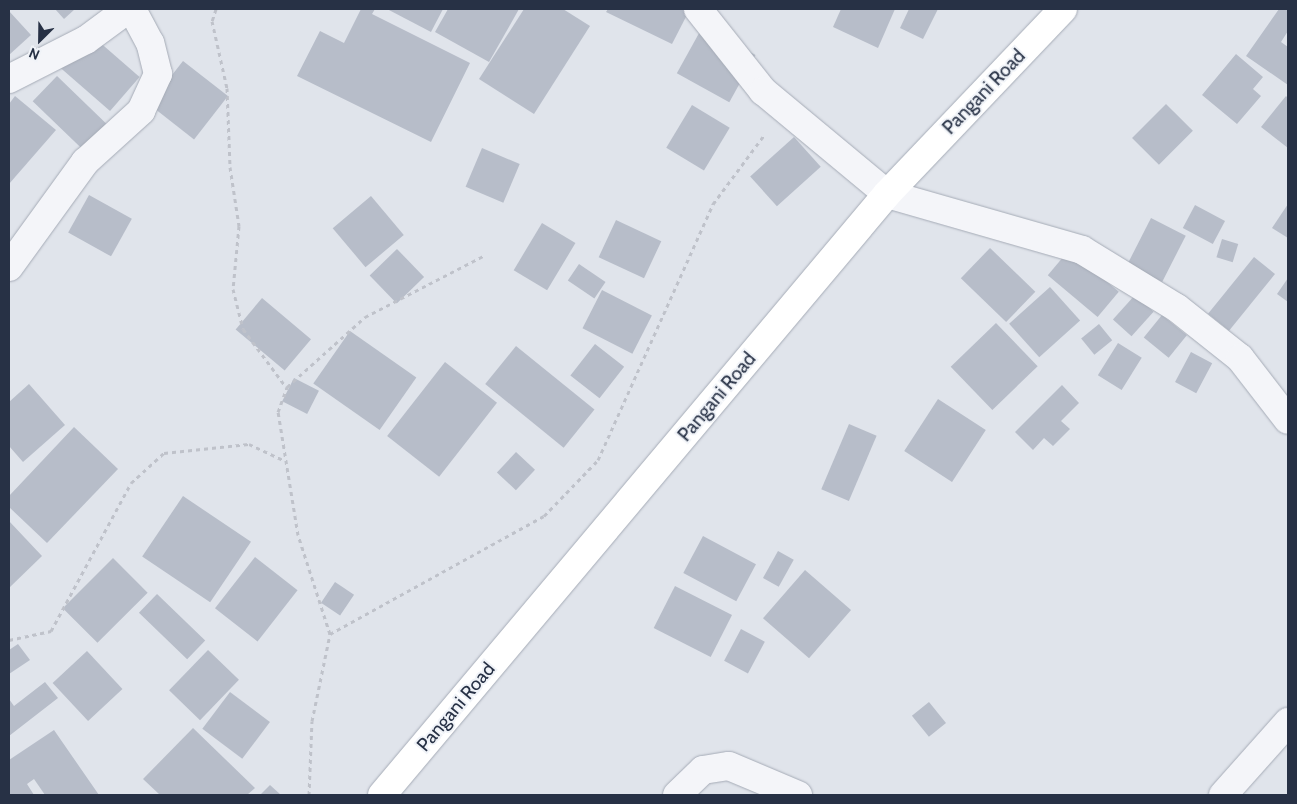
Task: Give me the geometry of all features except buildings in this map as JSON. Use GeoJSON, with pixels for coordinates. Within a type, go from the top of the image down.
{"type":"FeatureCollection","features":[{"type":"Feature","properties":{"kind":"main road","name":"Pangani Road"},"geometry":{"type":"LineString","coordinates":[[382,795],[887,194],[1063,9]]}},
{"type":"Feature","properties":{"kind":"street"},"geometry":{"type":"LineString","coordinates":[[9,79],[86,40],[130,9],[150,43],[158,74],[142,111],[86,162],[9,267]]}},
{"type":"Feature","properties":{"kind":"street"},"geometry":{"type":"LineString","coordinates":[[698,9],[763,90],[787,108],[887,194],[1082,250],[1177,308],[1240,358],[1288,420]]}},
{"type":"Feature","properties":{"kind":"street"},"geometry":{"type":"LineString","coordinates":[[1223,795],[1288,722]]}},
{"type":"Feature","properties":{"kind":"street"},"geometry":{"type":"LineString","coordinates":[[677,795],[703,770],[729,766],[798,795]]}},
{"type":"Feature","properties":{"kind":"path"},"geometry":{"type":"LineString","coordinates":[[216,9],[212,21],[227,88],[230,167],[239,226],[233,290],[243,329],[286,387]]}},
{"type":"Feature","properties":{"kind":"path"},"geometry":{"type":"LineString","coordinates":[[330,634],[544,516],[598,460],[713,204],[787,108]]}},
{"type":"Feature","properties":{"kind":"path"},"geometry":{"type":"LineString","coordinates":[[309,795],[312,721],[330,634],[298,535],[283,460],[278,412],[286,387],[365,317],[483,256]]}},
{"type":"Feature","properties":{"kind":"path"},"geometry":{"type":"LineString","coordinates":[[9,640],[52,631],[131,483],[164,453],[249,444],[283,460]]}}]}
